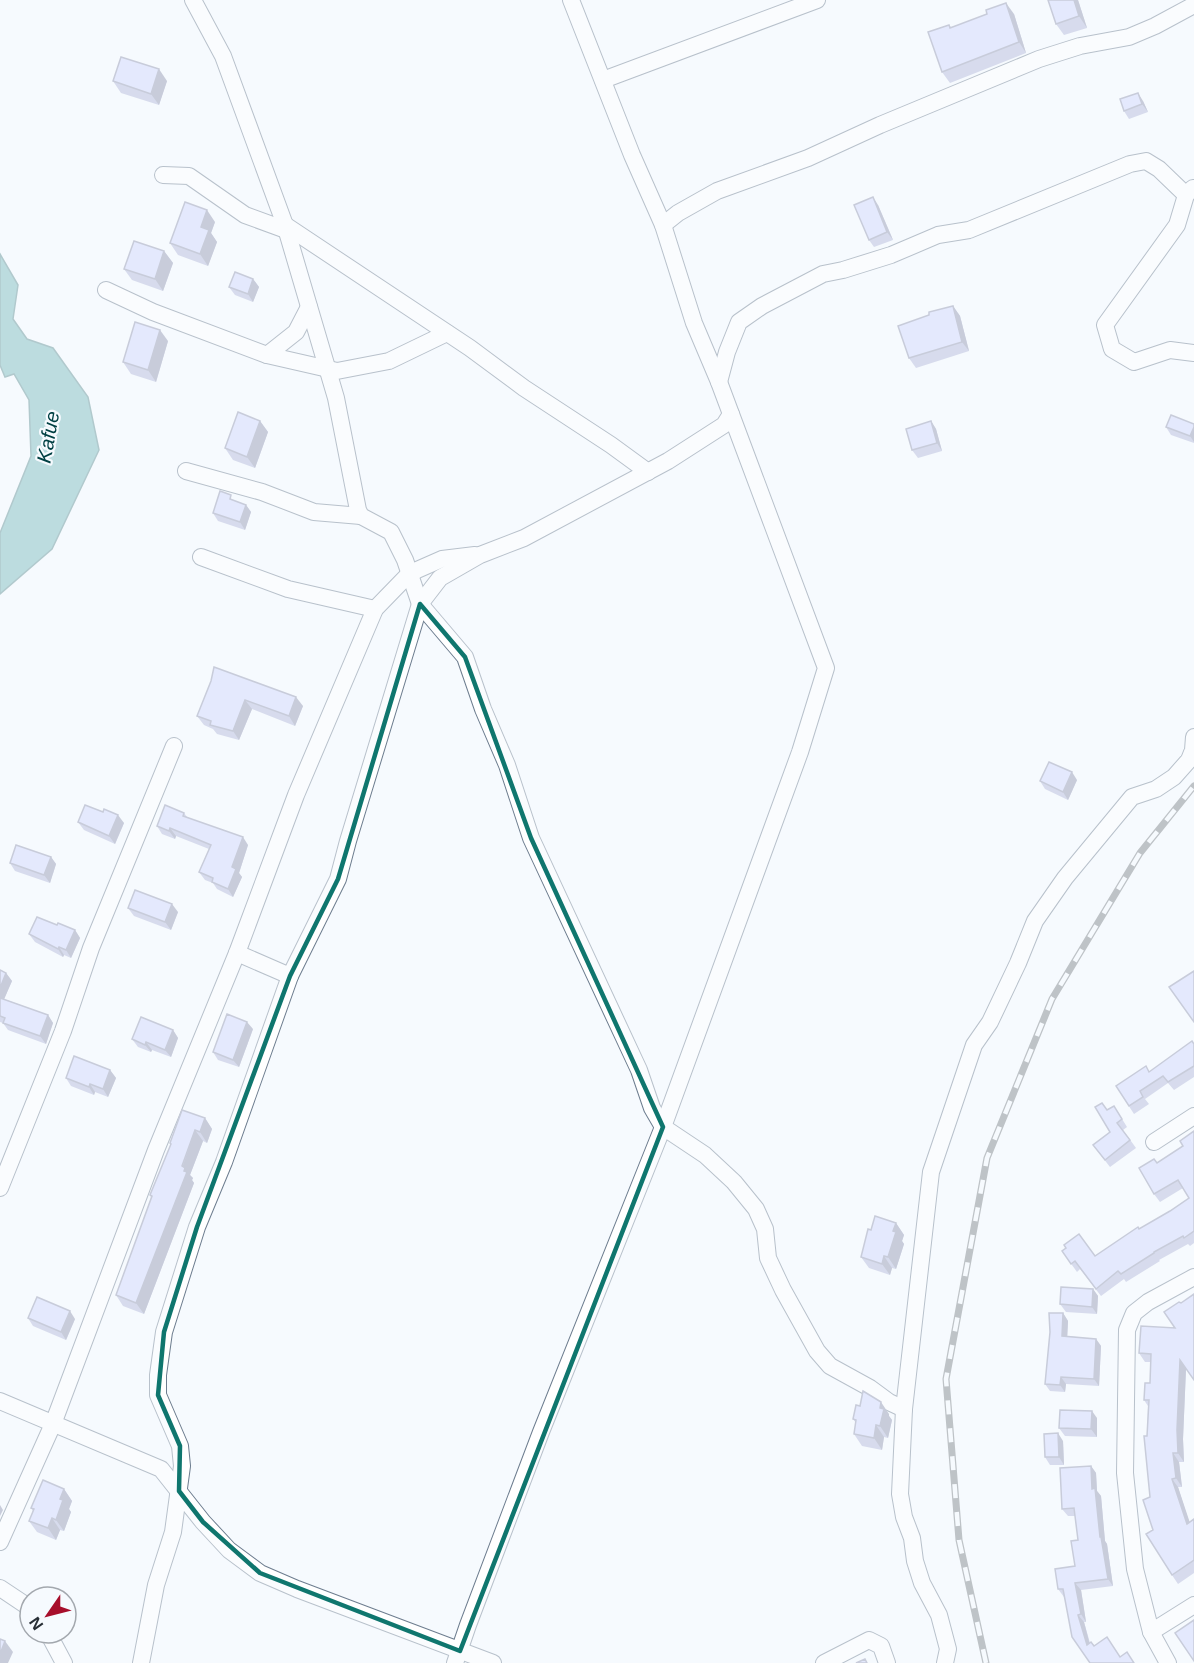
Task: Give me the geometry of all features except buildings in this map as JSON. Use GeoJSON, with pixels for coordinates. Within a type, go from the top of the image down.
{"type":"FeatureCollection","features":[{"type":"Feature","properties":{"kind":"street"},"geometry":{"type":"LineString","coordinates":[[193,0],[223,56],[286,228],[336,398],[361,516]]}},
{"type":"Feature","properties":{"kind":"street"},"geometry":{"type":"LineString","coordinates":[[458,1657],[537,1443],[663,1127],[800,752],[826,668],[719,382],[694,323],[663,225],[632,155],[571,0]]}},
{"type":"Feature","properties":{"kind":"street"},"geometry":{"type":"LineString","coordinates":[[603,80],[817,0]]}},
{"type":"Feature","properties":{"kind":"street"},"geometry":{"type":"LineString","coordinates":[[663,225],[678,213],[717,190],[808,158],[880,125],[1039,59],[1080,46],[1129,37],[1155,27],[1194,5]]}},
{"type":"Feature","properties":{"kind":"street"},"geometry":{"type":"LineString","coordinates":[[719,382],[727,352],[739,322],[762,306],[824,274],[891,255],[938,235],[969,230],[1130,164],[1146,161],[1190,191],[1177,225],[1105,325],[1112,350],[1134,362],[1170,350],[1194,353]]}},
{"type":"Feature","properties":{"kind":"street"},"geometry":{"type":"LineString","coordinates":[[163,175],[189,176],[245,215],[286,228],[447,333],[648,472]]}},
{"type":"Feature","properties":{"kind":"street"},"geometry":{"type":"LineString","coordinates":[[296,266],[308,256],[323,251]]}},
{"type":"Feature","properties":{"kind":"street"},"geometry":{"type":"LineString","coordinates":[[106,290],[153,312],[267,355],[338,371],[389,361],[447,333]]}},
{"type":"Feature","properties":{"kind":"street"},"geometry":{"type":"LineString","coordinates":[[267,355],[296,332],[309,307]]}},
{"type":"Feature","properties":{"kind":"street"},"geometry":{"type":"LineString","coordinates":[[141,1663],[156,1585],[173,1532],[182,1466],[180,1446],[158,1395],[158,1375],[164,1332],[197,1227],[224,1162],[290,976],[338,879],[420,604],[440,579],[480,555],[524,538],[648,472],[724,425],[731,414]]}},
{"type":"Feature","properties":{"kind":"street"},"geometry":{"type":"LineString","coordinates":[[186,471],[262,492],[314,512],[361,516],[391,532],[405,560],[420,604],[465,657],[483,709],[507,765],[531,838],[639,1070],[652,1108],[663,1127],[705,1155],[734,1182],[756,1209],[765,1229],[768,1258],[817,1351],[830,1366],[904,1408]]}},
{"type":"Feature","properties":{"kind":"street"},"geometry":{"type":"LineString","coordinates":[[0,1542],[53,1424],[156,1150],[237,953],[296,795],[375,609],[409,574],[441,559],[480,555]]}},
{"type":"Feature","properties":{"kind":"street"},"geometry":{"type":"LineString","coordinates":[[201,557],[288,589],[375,609]]}},
{"type":"Feature","properties":{"kind":"street"},"geometry":{"type":"LineString","coordinates":[[945,1663],[948,1649],[939,1615],[922,1583],[900,1494],[904,1408],[931,1172],[974,1045],[990,1022],[1035,921],[1065,878],[1132,797],[1156,789],[1174,777],[1189,760],[1194,737]]}},
{"type":"Feature","properties":{"kind":"street"},"geometry":{"type":"LineString","coordinates":[[0,1188],[63,1031],[94,938],[174,746]]}},
{"type":"Feature","properties":{"kind":"street"},"geometry":{"type":"LineString","coordinates":[[237,953],[290,976]]}},
{"type":"Feature","properties":{"kind":"street"},"geometry":{"type":"LineString","coordinates":[[1154,1142],[1194,1116]]}},
{"type":"Feature","properties":{"kind":"street"},"geometry":{"type":"LineString","coordinates":[[1168,1663],[1150,1632],[1135,1569],[1125,1473],[1127,1330],[1134,1313],[1148,1302],[1194,1277]]}},
{"type":"Feature","properties":{"kind":"street"},"geometry":{"type":"LineString","coordinates":[[0,1401],[129,1453],[162,1469],[229,1550],[260,1573],[458,1657],[493,1663]]}},
{"type":"Feature","properties":{"kind":"street"},"geometry":{"type":"LineString","coordinates":[[0,1588],[18,1600]]}},
{"type":"Feature","properties":{"kind":"street"},"geometry":{"type":"LineString","coordinates":[[1150,1632],[1194,1605]]}},
{"type":"Feature","properties":{"kind":"street"},"geometry":{"type":"LineString","coordinates":[[824,1663],[869,1640],[881,1646],[887,1663]]}},
{"type":"Feature","properties":{"kind":"street"},"geometry":{"type":"LineString","coordinates":[[54,1645],[64,1663]]}},
{"type":"Feature","properties":{"kind":"highlighted area"},"geometry":{"type":"Polygon","coordinates":[[[420,604],[465,657],[531,838],[663,1127],[460,1651],[260,1573],[203,1522],[179,1491],[180,1446],[158,1395],[164,1332],[197,1227],[290,976],[338,879],[420,604]]]}},
{"type":"Feature","properties":{"kind":"water","name":"Kafue"},"geometry":{"type":"Polygon","coordinates":[[[0,254],[18,285],[13,319],[27,339],[53,348],[88,397],[99,450],[52,549],[0,594],[0,533],[31,456],[29,400],[14,374],[5,377],[0,365],[0,254]]]}},
{"type":"Feature","properties":{"kind":"railway"},"geometry":{"type":"LineString","coordinates":[[986,1663],[959,1540],[946,1379],[987,1158],[1052,999],[1140,853],[1194,786]]}}]}
